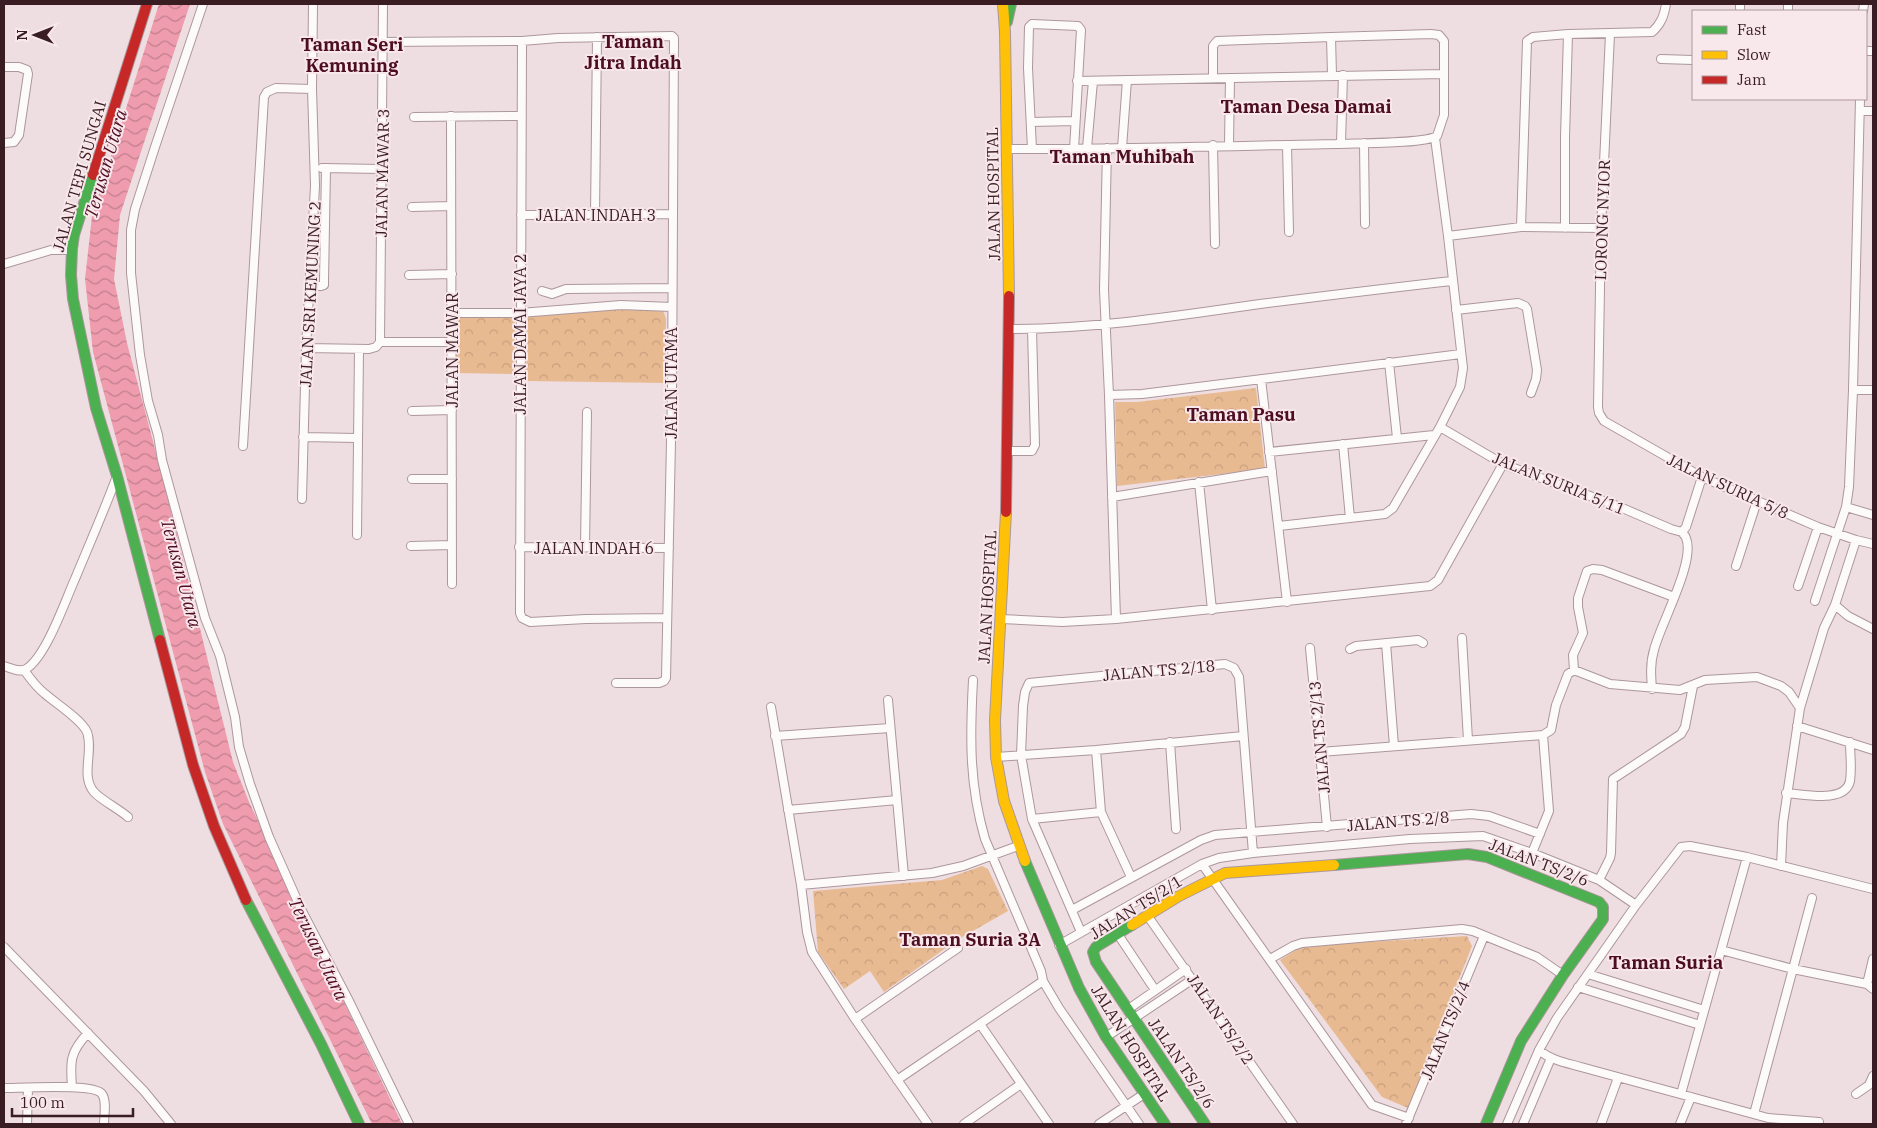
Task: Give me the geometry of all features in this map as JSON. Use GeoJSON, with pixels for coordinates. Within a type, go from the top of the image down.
{"type":"FeatureCollection","features":[{"type":"Feature","properties":{"kind":"street","name":"JALAN TEPI SUNGAI"},"geometry":{"type":"LineString","coordinates":[[147,4],[71,250],[70,284],[82,351],[108,450],[118,476],[188,746],[214,826],[248,904],[359,1124]]}},
{"type":"Feature","properties":{"kind":"street"},"geometry":{"type":"LineString","coordinates":[[203,4],[155,147],[133,220],[131,258],[133,293],[148,401],[205,618],[220,656],[235,717],[239,747],[268,836],[302,912],[374,1050],[409,1124]]}},
{"type":"Feature","properties":{"kind":"street","name":"JALAN SRI KEMUNING 2"},"geometry":{"type":"LineString","coordinates":[[302,499],[306,348],[315,168],[312,89],[313,4]]}},
{"type":"Feature","properties":{"kind":"street","name":"JALAN MAWAR 3"},"geometry":{"type":"LineString","coordinates":[[380,342],[383,4]]}},
{"type":"Feature","properties":{"kind":"street","name":"JALAN HOSPITAL"},"geometry":{"type":"LineString","coordinates":[[1003,4],[1010,329],[1008,451],[995,720],[996,757],[1004,801],[1018,846],[1085,1002],[1106,1038],[1165,1124]]}},
{"type":"Feature","properties":{"kind":"street","name":"JALAN HOSPITAL"},"geometry":{"type":"LineString","coordinates":[[1005,32],[1011,4]]}},
{"type":"Feature","properties":{"kind":"street"},"geometry":{"type":"LineString","coordinates":[[1521,228],[1527,41],[1533,38],[1568,34],[1652,32],[1658,27],[1664,17],[1666,4]]}},
{"type":"Feature","properties":{"kind":"street"},"geometry":{"type":"LineString","coordinates":[[1032,149],[1028,68],[1030,25],[1078,26],[1082,33],[1074,149]]}},
{"type":"Feature","properties":{"kind":"street"},"geometry":{"type":"LineString","coordinates":[[1565,228],[1568,34]]}},
{"type":"Feature","properties":{"kind":"street","name":"LORONG NYIOR"},"geometry":{"type":"LineString","coordinates":[[1598,407],[1601,228],[1610,34]]}},
{"type":"Feature","properties":{"kind":"street"},"geometry":{"type":"LineString","coordinates":[[1213,78],[1213,46],[1217,41],[1439,35],[1444,41],[1444,115],[1439,132],[1435,138],[1448,236],[1461,354],[1462,380],[1440,428],[1434,435],[1393,508],[1385,514],[1279,526]]}},
{"type":"Feature","properties":{"kind":"street","name":"JALAN UTAMA"},"geometry":{"type":"LineString","coordinates":[[597,37],[672,36],[674,43],[667,662],[664,681],[659,684],[616,684]]}},
{"type":"Feature","properties":{"kind":"street"},"geometry":{"type":"LineString","coordinates":[[383,42],[522,41],[597,37],[595,215]]}},
{"type":"Feature","properties":{"kind":"street"},"geometry":{"type":"LineString","coordinates":[[1331,37],[1332,75]]}},
{"type":"Feature","properties":{"kind":"street","name":"JALAN DAMAI JAYA 2"},"geometry":{"type":"LineString","coordinates":[[522,41],[519,608],[522,618],[530,622],[666,618]]}},
{"type":"Feature","properties":{"kind":"street"},"geometry":{"type":"LineString","coordinates":[[1661,59],[1692,60]]}},
{"type":"Feature","properties":{"kind":"street"},"geometry":{"type":"LineString","coordinates":[[4,66],[24,68],[28,74],[19,135],[14,142],[4,143]]}},
{"type":"Feature","properties":{"kind":"street"},"geometry":{"type":"LineString","coordinates":[[1078,81],[1444,74]]}},
{"type":"Feature","properties":{"kind":"street"},"geometry":{"type":"LineString","coordinates":[[1341,144],[1343,75]]}},
{"type":"Feature","properties":{"kind":"street"},"geometry":{"type":"LineString","coordinates":[[1229,145],[1230,78]]}},
{"type":"Feature","properties":{"kind":"street"},"geometry":{"type":"LineString","coordinates":[[1122,148],[1127,80]]}},
{"type":"Feature","properties":{"kind":"street"},"geometry":{"type":"LineString","coordinates":[[1087,148],[1093,81]]}},
{"type":"Feature","properties":{"kind":"street"},"geometry":{"type":"LineString","coordinates":[[244,446],[264,96],[267,92],[276,88],[312,89]]}},
{"type":"Feature","properties":{"kind":"street"},"geometry":{"type":"LineString","coordinates":[[1815,601],[1846,507],[1850,465],[1860,100]]}},
{"type":"Feature","properties":{"kind":"street"},"geometry":{"type":"LineString","coordinates":[[1860,111],[1873,111]]}},
{"type":"Feature","properties":{"kind":"street","name":"JALAN MAWAR"},"geometry":{"type":"LineString","coordinates":[[451,116],[452,584]]}},
{"type":"Feature","properties":{"kind":"street"},"geometry":{"type":"LineString","coordinates":[[414,117],[521,116]]}},
{"type":"Feature","properties":{"kind":"street"},"geometry":{"type":"LineString","coordinates":[[1031,122],[1075,121]]}},
{"type":"Feature","properties":{"kind":"street"},"geometry":{"type":"LineString","coordinates":[[1007,149],[1341,144],[1435,138]]}},
{"type":"Feature","properties":{"kind":"street"},"geometry":{"type":"LineString","coordinates":[[1364,143],[1365,224]]}},
{"type":"Feature","properties":{"kind":"street"},"geometry":{"type":"LineString","coordinates":[[1287,145],[1289,232]]}},
{"type":"Feature","properties":{"kind":"street"},"geometry":{"type":"LineString","coordinates":[[1213,146],[1215,244]]}},
{"type":"Feature","properties":{"kind":"street"},"geometry":{"type":"LineString","coordinates":[[1107,148],[1104,265],[1105,325],[1116,619]]}},
{"type":"Feature","properties":{"kind":"street"},"geometry":{"type":"LineString","coordinates":[[315,168],[382,168]]}},
{"type":"Feature","properties":{"kind":"street"},"geometry":{"type":"LineString","coordinates":[[310,286],[324,285],[326,168]]}},
{"type":"Feature","properties":{"kind":"street"},"geometry":{"type":"LineString","coordinates":[[412,207],[451,206]]}},
{"type":"Feature","properties":{"kind":"street","name":"JALAN INDAH 3"},"geometry":{"type":"LineString","coordinates":[[521,215],[672,214]]}},
{"type":"Feature","properties":{"kind":"street"},"geometry":{"type":"LineString","coordinates":[[1448,236],[1521,228],[1601,228]]}},
{"type":"Feature","properties":{"kind":"street"},"geometry":{"type":"LineString","coordinates":[[4,264],[51,250],[71,250]]}},
{"type":"Feature","properties":{"kind":"street"},"geometry":{"type":"LineString","coordinates":[[409,274],[452,274]]}},
{"type":"Feature","properties":{"kind":"street"},"geometry":{"type":"LineString","coordinates":[[1010,329],[1105,325],[1349,292],[1452,281]]}},
{"type":"Feature","properties":{"kind":"street"},"geometry":{"type":"LineString","coordinates":[[542,291],[552,294],[566,289],[672,288]]}},
{"type":"Feature","properties":{"kind":"street"},"geometry":{"type":"LineString","coordinates":[[621,305],[622,289]]}},
{"type":"Feature","properties":{"kind":"street"},"geometry":{"type":"LineString","coordinates":[[1456,310],[1518,303],[1526,306],[1537,370],[1536,379],[1530,393]]}},
{"type":"Feature","properties":{"kind":"street"},"geometry":{"type":"LineString","coordinates":[[452,313],[520,313],[621,305],[672,307]]}},
{"type":"Feature","properties":{"kind":"street"},"geometry":{"type":"LineString","coordinates":[[1008,451],[1032,451],[1035,445],[1032,329]]}},
{"type":"Feature","properties":{"kind":"street"},"geometry":{"type":"LineString","coordinates":[[306,348],[369,349],[376,347],[380,342],[452,342]]}},
{"type":"Feature","properties":{"kind":"street"},"geometry":{"type":"LineString","coordinates":[[356,535],[359,349]]}},
{"type":"Feature","properties":{"kind":"street"},"geometry":{"type":"LineString","coordinates":[[1109,395],[1142,394],[1461,354]]}},
{"type":"Feature","properties":{"kind":"street"},"geometry":{"type":"LineString","coordinates":[[1390,362],[1397,438]]}},
{"type":"Feature","properties":{"kind":"street"},"geometry":{"type":"LineString","coordinates":[[1261,379],[1287,602]]}},
{"type":"Feature","properties":{"kind":"street"},"geometry":{"type":"LineString","coordinates":[[1853,390],[1873,390]]}},
{"type":"Feature","properties":{"kind":"street","name":"JALAN SURIA 5/8"},"geometry":{"type":"LineString","coordinates":[[1598,407],[1604,421],[1702,477],[1818,527],[1873,544]]}},
{"type":"Feature","properties":{"kind":"street"},"geometry":{"type":"LineString","coordinates":[[412,411],[452,410]]}},
{"type":"Feature","properties":{"kind":"street"},"geometry":{"type":"LineString","coordinates":[[585,547],[587,412]]}},
{"type":"Feature","properties":{"kind":"street","name":"JALAN SURIA 5/11"},"geometry":{"type":"LineString","coordinates":[[1440,428],[1503,464],[1682,532]]}},
{"type":"Feature","properties":{"kind":"street"},"geometry":{"type":"LineString","coordinates":[[1269,452],[1434,435]]}},
{"type":"Feature","properties":{"kind":"street"},"geometry":{"type":"LineString","coordinates":[[303,437],[357,438]]}},
{"type":"Feature","properties":{"kind":"street"},"geometry":{"type":"LineString","coordinates":[[1343,444],[1350,518]]}},
{"type":"Feature","properties":{"kind":"street"},"geometry":{"type":"LineString","coordinates":[[1001,619],[1062,622],[1116,619],[1430,586],[1438,580],[1503,464]]}},
{"type":"Feature","properties":{"kind":"street"},"geometry":{"type":"LineString","coordinates":[[1112,497],[1272,471]]}},
{"type":"Feature","properties":{"kind":"street"},"geometry":{"type":"LineString","coordinates":[[4,666],[19,671],[24,670],[36,660],[50,635],[118,476]]}},
{"type":"Feature","properties":{"kind":"street"},"geometry":{"type":"LineString","coordinates":[[1652,689],[1651,668],[1654,650],[1687,558],[1686,538],[1682,532],[1686,527],[1702,477]]}},
{"type":"Feature","properties":{"kind":"street"},"geometry":{"type":"LineString","coordinates":[[412,479],[452,479]]}},
{"type":"Feature","properties":{"kind":"street"},"geometry":{"type":"LineString","coordinates":[[1199,482],[1212,610]]}},
{"type":"Feature","properties":{"kind":"street"},"geometry":{"type":"LineString","coordinates":[[1736,566],[1757,501]]}},
{"type":"Feature","properties":{"kind":"street"},"geometry":{"type":"LineString","coordinates":[[1846,507],[1873,515]]}},
{"type":"Feature","properties":{"kind":"street"},"geometry":{"type":"LineString","coordinates":[[1798,586],[1818,527]]}},
{"type":"Feature","properties":{"kind":"street"},"geometry":{"type":"LineString","coordinates":[[1781,866],[1781,840],[1786,793],[1800,708],[1824,628],[1835,604],[1856,540]]}},
{"type":"Feature","properties":{"kind":"street"},"geometry":{"type":"LineString","coordinates":[[411,546],[452,545]]}},
{"type":"Feature","properties":{"kind":"street","name":"JALAN INDAH 6"},"geometry":{"type":"LineString","coordinates":[[519,547],[669,548]]}},
{"type":"Feature","properties":{"kind":"street"},"geometry":{"type":"LineString","coordinates":[[1574,670],[1573,655],[1583,633],[1578,598],[1587,571],[1592,569],[1602,570],[1674,597]]}},
{"type":"Feature","properties":{"kind":"street"},"geometry":{"type":"LineString","coordinates":[[1835,604],[1848,616],[1873,629]]}},
{"type":"Feature","properties":{"kind":"street"},"geometry":{"type":"LineString","coordinates":[[1462,638],[1468,740]]}},
{"type":"Feature","properties":{"kind":"street"},"geometry":{"type":"LineString","coordinates":[[1350,650],[1356,646],[1386,643],[1418,640],[1423,643]]}},
{"type":"Feature","properties":{"kind":"street"},"geometry":{"type":"LineString","coordinates":[[1386,643],[1394,746]]}},
{"type":"Feature","properties":{"kind":"street","name":"JALAN TS 2/13"},"geometry":{"type":"LineString","coordinates":[[1310,648],[1326,827]]}},
{"type":"Feature","properties":{"kind":"street","name":"JALAN TS 2/18"},"geometry":{"type":"LineString","coordinates":[[1082,932],[1032,819],[1021,755],[1025,692],[1026,686],[1032,682],[1225,664],[1234,668],[1239,677],[1253,853]]}},
{"type":"Feature","properties":{"kind":"street"},"geometry":{"type":"LineString","coordinates":[[24,670],[43,693],[75,718],[87,732],[89,763],[87,775],[92,790],[128,817]]}},
{"type":"Feature","properties":{"kind":"street"},"geometry":{"type":"LineString","coordinates":[[1574,670],[1610,684],[1680,690],[1705,680],[1757,676],[1781,686],[1794,698],[1800,708]]}},
{"type":"Feature","properties":{"kind":"street"},"geometry":{"type":"LineString","coordinates":[[1320,752],[1543,736],[1551,730],[1556,705],[1568,674],[1574,670]]}},
{"type":"Feature","properties":{"kind":"street"},"geometry":{"type":"LineString","coordinates":[[973,680],[970,739],[972,772],[979,818],[992,856],[1041,971],[1043,981],[1059,1008],[1139,1124]]}},
{"type":"Feature","properties":{"kind":"street"},"geometry":{"type":"LineString","coordinates":[[1599,880],[1611,853],[1613,779],[1681,734],[1685,727],[1693,686]]}},
{"type":"Feature","properties":{"kind":"street"},"geometry":{"type":"LineString","coordinates":[[888,700],[904,876]]}},
{"type":"Feature","properties":{"kind":"street"},"geometry":{"type":"LineString","coordinates":[[771,707],[801,885],[807,932],[812,952],[855,1019],[928,1124]]}},
{"type":"Feature","properties":{"kind":"street"},"geometry":{"type":"LineString","coordinates":[[1797,726],[1873,750]]}},
{"type":"Feature","properties":{"kind":"street"},"geometry":{"type":"LineString","coordinates":[[775,736],[890,728]]}},
{"type":"Feature","properties":{"kind":"street"},"geometry":{"type":"LineString","coordinates":[[996,757],[1243,736]]}},
{"type":"Feature","properties":{"kind":"street"},"geometry":{"type":"LineString","coordinates":[[1532,853],[1549,811],[1543,736]]}},
{"type":"Feature","properties":{"kind":"street"},"geometry":{"type":"LineString","coordinates":[[1170,742],[1176,829]]}},
{"type":"Feature","properties":{"kind":"street"},"geometry":{"type":"LineString","coordinates":[[1786,793],[1830,796],[1843,792],[1848,788],[1850,780],[1850,742]]}},
{"type":"Feature","properties":{"kind":"street"},"geometry":{"type":"LineString","coordinates":[[1096,750],[1101,812],[1131,876]]}},
{"type":"Feature","properties":{"kind":"street"},"geometry":{"type":"LineString","coordinates":[[788,810],[897,800]]}},
{"type":"Feature","properties":{"kind":"street"},"geometry":{"type":"LineString","coordinates":[[1032,819],[1101,812]]}},
{"type":"Feature","properties":{"kind":"street","name":"JALAN TS 2/8"},"geometry":{"type":"LineString","coordinates":[[1072,910],[1131,876],[1201,840],[1215,835],[1478,814],[1540,834]]}},
{"type":"Feature","properties":{"kind":"street"},"geometry":{"type":"LineString","coordinates":[[1059,945],[1202,864],[1219,858],[1253,853],[1410,839],[1483,836],[1599,880],[1636,905]]}},
{"type":"Feature","properties":{"kind":"street"},"geometry":{"type":"LineString","coordinates":[[801,885],[904,876],[952,869],[1018,846]]}},
{"type":"Feature","properties":{"kind":"street"},"geometry":{"type":"LineString","coordinates":[[1507,1124],[1550,1028],[1636,905],[1681,847],[1690,846],[1747,857],[1873,890]]}},
{"type":"Feature","properties":{"kind":"street","name":"JALAN TS/2/6"},"geometry":{"type":"LineString","coordinates":[[1213,878],[1230,872],[1468,854],[1487,857],[1599,902],[1603,908],[1603,919],[1563,975],[1521,1041],[1486,1124]]}},
{"type":"Feature","properties":{"kind":"street"},"geometry":{"type":"LineString","coordinates":[[1681,1094],[1747,857]]}},
{"type":"Feature","properties":{"kind":"street"},"geometry":{"type":"LineString","coordinates":[[1202,864],[1372,1105],[1407,1121]]}},
{"type":"Feature","properties":{"kind":"street","name":"JALAN TS/2/1"},"geometry":{"type":"LineString","coordinates":[[1133,1020],[1094,956],[1096,947],[1147,915],[1213,878]]}},
{"type":"Feature","properties":{"kind":"street"},"geometry":{"type":"LineString","coordinates":[[1754,1114],[1812,898]]}},
{"type":"Feature","properties":{"kind":"street","name":"JALAN TS/2/2"},"geometry":{"type":"LineString","coordinates":[[1147,915],[1293,1124]]}},
{"type":"Feature","properties":{"kind":"street"},"geometry":{"type":"LineString","coordinates":[[1270,960],[1293,946],[1302,943],[1468,929],[1537,957],[1563,975]]}},
{"type":"Feature","properties":{"kind":"street"},"geometry":{"type":"LineString","coordinates":[[1117,933],[1156,990]]}},
{"type":"Feature","properties":{"kind":"street","name":"JALAN TS/2/4"},"geometry":{"type":"LineString","coordinates":[[1407,1121],[1484,936]]}},
{"type":"Feature","properties":{"kind":"street"},"geometry":{"type":"LineString","coordinates":[[4,947],[144,1091],[171,1124]]}},
{"type":"Feature","properties":{"kind":"street"},"geometry":{"type":"LineString","coordinates":[[855,1019],[958,948]]}},
{"type":"Feature","properties":{"kind":"street"},"geometry":{"type":"LineString","coordinates":[[1721,950],[1870,987],[1873,959]]}},
{"type":"Feature","properties":{"kind":"street"},"geometry":{"type":"LineString","coordinates":[[1126,1010],[1186,969]]}},
{"type":"Feature","properties":{"kind":"street"},"geometry":{"type":"LineString","coordinates":[[1588,974],[1704,1010]]}},
{"type":"Feature","properties":{"kind":"street"},"geometry":{"type":"LineString","coordinates":[[1106,1038],[1193,979]]}},
{"type":"Feature","properties":{"kind":"street"},"geometry":{"type":"LineString","coordinates":[[897,1080],[1043,981]]}},
{"type":"Feature","properties":{"kind":"street"},"geometry":{"type":"LineString","coordinates":[[1578,987],[1700,1025]]}},
{"type":"Feature","properties":{"kind":"street","name":"JALAN TS/2/6"},"geometry":{"type":"LineString","coordinates":[[1133,1020],[1205,1124]]}},
{"type":"Feature","properties":{"kind":"street"},"geometry":{"type":"LineString","coordinates":[[980,1024],[1049,1124]]}},
{"type":"Feature","properties":{"kind":"street"},"geometry":{"type":"LineString","coordinates":[[72,1087],[73,1054],[77,1045],[88,1033]]}},
{"type":"Feature","properties":{"kind":"street"},"geometry":{"type":"LineString","coordinates":[[1539,1050],[1551,1058],[1754,1114],[1772,1122],[1819,1122]]}},
{"type":"Feature","properties":{"kind":"street"},"geometry":{"type":"LineString","coordinates":[[1523,1124],[1551,1058]]}},
{"type":"Feature","properties":{"kind":"street"},"geometry":{"type":"LineString","coordinates":[[1856,1094],[1864,1091],[1873,1076]]}},
{"type":"Feature","properties":{"kind":"street"},"geometry":{"type":"LineString","coordinates":[[1601,1124],[1618,1078]]}},
{"type":"Feature","properties":{"kind":"street"},"geometry":{"type":"LineString","coordinates":[[964,1124],[1021,1084]]}},
{"type":"Feature","properties":{"kind":"street"},"geometry":{"type":"LineString","coordinates":[[4,1088],[92,1088],[102,1093],[104,1098],[104,1124]]}},
{"type":"Feature","properties":{"kind":"street"},"geometry":{"type":"LineString","coordinates":[[27,1124],[28,1088]]}},
{"type":"Feature","properties":{"kind":"street"},"geometry":{"type":"LineString","coordinates":[[1099,1124],[1144,1094]]}},
{"type":"Feature","properties":{"kind":"street"},"geometry":{"type":"LineString","coordinates":[[1680,1124],[1691,1097]]}},
{"type":"Feature","properties":{"kind":"green space"},"geometry":{"type":"Polygon","coordinates":[[[605,308],[663,310],[666,319],[665,383],[526,381],[527,317],[605,308]]]}},
{"type":"Feature","properties":{"kind":"green space"},"geometry":{"type":"Polygon","coordinates":[[[456,315],[515,316],[514,374],[455,373],[456,315]]]}},
{"type":"Feature","properties":{"kind":"green space"},"geometry":{"type":"Polygon","coordinates":[[[1256,388],[1265,469],[1117,486],[1115,402],[1137,402],[1256,388]]]}},
{"type":"Feature","properties":{"kind":"green space"},"geometry":{"type":"Polygon","coordinates":[[[982,866],[988,869],[1008,911],[957,940],[884,992],[870,971],[844,989],[818,952],[813,891],[942,880],[982,866]]]}},
{"type":"Feature","properties":{"kind":"green space"},"geometry":{"type":"Polygon","coordinates":[[[1467,936],[1472,946],[1408,1108],[1382,1097],[1280,960],[1302,946],[1467,936]]]}},
{"type":"Feature","properties":{"kind":"water","name":"Terusan Utara"},"geometry":{"type":"Polygon","coordinates":[[[159,4],[190,4],[120,215],[114,279],[127,343],[163,479],[233,762],[249,802],[402,1124],[372,1124],[223,824],[205,772],[93,352],[85,279],[92,216],[159,4]]]}},
{"type":"Feature","properties":{"kind":"traffic: fast"},"geometry":{"type":"LineString","coordinates":[[1007,22],[1011,4]]}},
{"type":"Feature","properties":{"kind":"traffic: fast"},"geometry":{"type":"LineString","coordinates":[[93,175],[74,235],[71,275],[73,299],[96,408],[117,476],[160,640]]}},
{"type":"Feature","properties":{"kind":"traffic: fast"},"geometry":{"type":"LineString","coordinates":[[1334,865],[1468,854],[1487,857],[1599,902],[1603,907],[1603,919],[1563,975],[1521,1041],[1486,1124]]}},
{"type":"Feature","properties":{"kind":"traffic: fast"},"geometry":{"type":"LineString","coordinates":[[1025,861],[1079,988],[1106,1037],[1165,1124]]}},
{"type":"Feature","properties":{"kind":"traffic: fast"},"geometry":{"type":"LineString","coordinates":[[246,900],[321,1044],[359,1124]]}},
{"type":"Feature","properties":{"kind":"traffic: fast"},"geometry":{"type":"LineString","coordinates":[[1132,925],[1096,947],[1093,952],[1096,962],[1205,1124]]}},
{"type":"Feature","properties":{"kind":"traffic: slow"},"geometry":{"type":"LineString","coordinates":[[1003,4],[1009,296]]}},
{"type":"Feature","properties":{"kind":"traffic: slow"},"geometry":{"type":"LineString","coordinates":[[1006,512],[995,720],[996,757],[1004,801],[1025,861]]}},
{"type":"Feature","properties":{"kind":"traffic: slow"},"geometry":{"type":"LineString","coordinates":[[1132,925],[1179,896],[1225,873],[1334,865]]}},
{"type":"Feature","properties":{"kind":"traffic: jam"},"geometry":{"type":"LineString","coordinates":[[93,175],[147,4]]}},
{"type":"Feature","properties":{"kind":"traffic: jam"},"geometry":{"type":"LineString","coordinates":[[1006,512],[1009,296]]}},
{"type":"Feature","properties":{"kind":"traffic: jam"},"geometry":{"type":"LineString","coordinates":[[160,640],[193,765],[214,826],[246,900]]}},
{"type":"Feature","properties":{"kind":"district","name":"Taman Jitra Indah"},"geometry":{"type":"Point","coordinates":[633,52]}},
{"type":"Feature","properties":{"kind":"district","name":"Taman Seri Kemuning"},"geometry":{"type":"Point","coordinates":[352,55]}},
{"type":"Feature","properties":{"kind":"district","name":"Taman Desa Damai"},"geometry":{"type":"Point","coordinates":[1306,107]}},
{"type":"Feature","properties":{"kind":"district","name":"Taman Muhibah"},"geometry":{"type":"Point","coordinates":[1122,157]}},
{"type":"Feature","properties":{"kind":"district","name":"Taman Pasu"},"geometry":{"type":"Point","coordinates":[1241,415]}},
{"type":"Feature","properties":{"kind":"district","name":"Taman Suria 3A"},"geometry":{"type":"Point","coordinates":[970,940]}},
{"type":"Feature","properties":{"kind":"district","name":"Taman Suria"},"geometry":{"type":"Point","coordinates":[1666,963]}}]}
